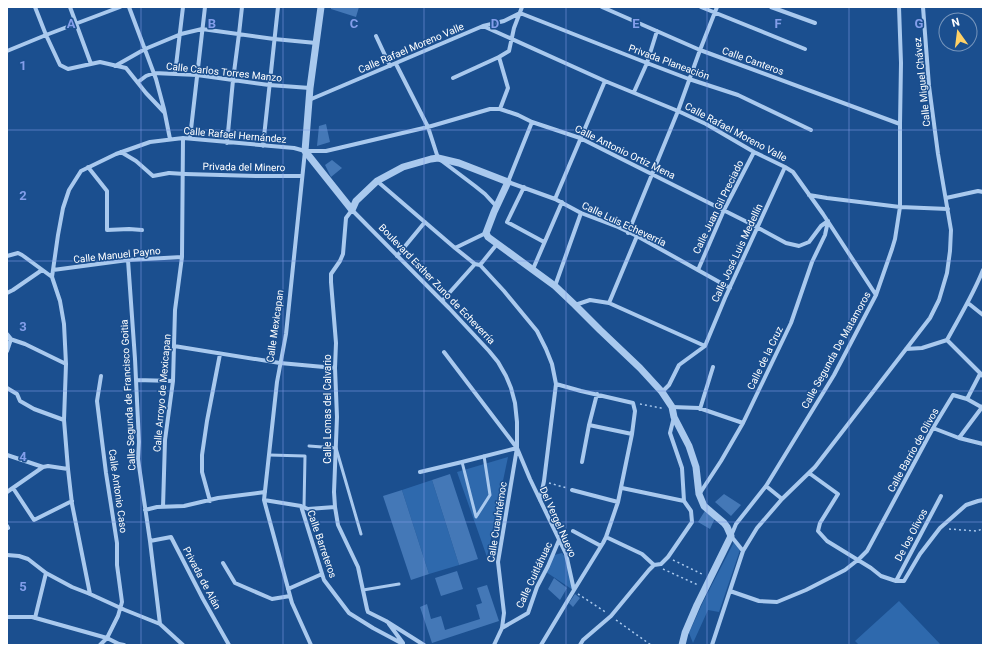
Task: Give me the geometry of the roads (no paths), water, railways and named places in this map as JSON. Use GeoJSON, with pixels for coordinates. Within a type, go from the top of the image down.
{"type":"FeatureCollection","features":[{"type":"Feature","properties":{"kind":"street"},"geometry":{"type":"LineString","coordinates":[[35,7],[60,65],[68,69],[100,62],[126,68],[146,93],[164,112]]}},
{"type":"Feature","properties":{"kind":"street"},"geometry":{"type":"LineString","coordinates":[[70,7],[91,64]]}},
{"type":"Feature","properties":{"kind":"street"},"geometry":{"type":"LineString","coordinates":[[7,51],[120,7]]}},
{"type":"Feature","properties":{"kind":"street"},"geometry":{"type":"LineString","coordinates":[[129,7],[154,73],[170,139]]}},
{"type":"Feature","properties":{"kind":"street"},"geometry":{"type":"LineString","coordinates":[[175,74],[181,34],[183,7]]}},
{"type":"Feature","properties":{"kind":"street"},"geometry":{"type":"LineString","coordinates":[[190,138],[205,7]]}},
{"type":"Feature","properties":{"kind":"street"},"geometry":{"type":"LineString","coordinates":[[227,143],[242,7]]}},
{"type":"Feature","properties":{"kind":"street"},"geometry":{"type":"LineString","coordinates":[[263,146],[278,7]]}},
{"type":"Feature","properties":{"kind":"street","name":"Calle Mexicapan"},"geometry":{"type":"LineString","coordinates":[[310,643],[292,603],[264,500],[277,382],[286,334],[310,88],[320,7]]}},
{"type":"Feature","properties":{"kind":"street"},"geometry":{"type":"LineString","coordinates":[[454,78],[509,51],[514,28],[522,7]]}},
{"type":"Feature","properties":{"kind":"street","name":"Calle Canteros"},"geometry":{"type":"LineString","coordinates":[[602,7],[700,50],[900,124]]}},
{"type":"Feature","properties":{"kind":"street"},"geometry":{"type":"LineString","coordinates":[[701,7],[805,49]]}},
{"type":"Feature","properties":{"kind":"street"},"geometry":{"type":"LineString","coordinates":[[628,233],[678,111],[717,7]]}},
{"type":"Feature","properties":{"kind":"street"},"geometry":{"type":"LineString","coordinates":[[771,7],[814,23]]}},
{"type":"Feature","properties":{"kind":"street","name":"Calle Segunda De Matamoros"},"geometry":{"type":"LineString","coordinates":[[731,536],[736,524],[766,486],[834,375],[876,295],[895,239],[900,207],[901,63],[898,7]]}},
{"type":"Feature","properties":{"kind":"street","name":"Calle Miguel Chávez"},"geometry":{"type":"LineString","coordinates":[[923,7],[929,86],[938,154],[946,198]]}},
{"type":"Feature","properties":{"kind":"street","name":"Calle Rafael Moreno Valle"},"geometry":{"type":"LineString","coordinates":[[310,100],[483,26],[504,21],[520,13]]}},
{"type":"Feature","properties":{"kind":"street","name":"Privada Planeación"},"geometry":{"type":"LineString","coordinates":[[520,13],[689,79],[738,95],[811,130]]}},
{"type":"Feature","properties":{"kind":"street","name":"Calle Rafael Moreno Valle"},"geometry":{"type":"LineString","coordinates":[[483,26],[706,124],[754,152],[793,172],[828,221],[876,295]]}},
{"type":"Feature","properties":{"kind":"street"},"geometry":{"type":"LineString","coordinates":[[116,66],[145,49],[181,34],[202,29],[316,43]]}},
{"type":"Feature","properties":{"kind":"street"},"geometry":{"type":"LineString","coordinates":[[634,92],[647,63],[657,31]]}},
{"type":"Feature","properties":{"kind":"street"},"geometry":{"type":"LineString","coordinates":[[376,36],[390,66]]}},
{"type":"Feature","properties":{"kind":"street"},"geometry":{"type":"LineString","coordinates":[[499,57],[508,88],[500,109]]}},
{"type":"Feature","properties":{"kind":"street"},"geometry":{"type":"LineString","coordinates":[[396,64],[428,127],[438,158],[485,194],[497,207]]}},
{"type":"Feature","properties":{"kind":"street","name":"Calle Carlos Torres Manzo"},"geometry":{"type":"LineString","coordinates":[[138,82],[146,76],[154,73],[197,75],[269,85],[310,88]]}},
{"type":"Feature","properties":{"kind":"street"},"geometry":{"type":"LineString","coordinates":[[555,199],[605,80]]}},
{"type":"Feature","properties":{"kind":"street","name":"Calle Antonio Ortiz Mena"},"geometry":{"type":"LineString","coordinates":[[305,151],[326,151],[428,127],[490,109],[500,109],[518,115],[532,122],[580,138],[653,173],[786,243],[799,246],[809,242],[821,226],[828,221]]}},
{"type":"Feature","properties":{"kind":"street"},"geometry":{"type":"LineString","coordinates":[[455,248],[486,233],[532,122]]}},
{"type":"Feature","properties":{"kind":"street","name":"Calle Rafael Hernández"},"geometry":{"type":"LineString","coordinates":[[88,167],[121,152],[150,142],[183,138],[294,148],[305,151]]}},
{"type":"Feature","properties":{"kind":"street","name":"Calle Arroyo de Mexicapan"},"geometry":{"type":"LineString","coordinates":[[163,507],[165,440],[172,381],[175,310],[182,257],[183,138]]}},
{"type":"Feature","properties":{"kind":"street","name":"Boulevard Esther Zuno de Echeverría"},"geometry":{"type":"LineString","coordinates":[[305,151],[352,210],[442,301],[498,362],[511,388],[515,403],[517,448]]}},
{"type":"Feature","properties":{"kind":"street","name":"Privada del Minero"},"geometry":{"type":"LineString","coordinates":[[121,152],[136,161],[153,176],[169,173],[302,176]]}},
{"type":"Feature","properties":{"kind":"street","name":"Calle Juan Gil Preciado"},"geometry":{"type":"LineString","coordinates":[[698,270],[724,210],[754,152]]}},
{"type":"Feature","properties":{"kind":"street"},"geometry":{"type":"LineString","coordinates":[[352,210],[356,200],[377,181],[403,167],[438,158],[459,163],[508,182]]}},
{"type":"Feature","properties":{"kind":"street"},"geometry":{"type":"LineString","coordinates":[[90,594],[72,501],[68,469],[64,420],[66,364],[64,324],[60,301],[52,276],[63,208],[69,190],[81,171],[88,167],[107,191],[107,230],[142,230]]}},
{"type":"Feature","properties":{"kind":"street","name":"Calle José Luis Medellín"},"geometry":{"type":"LineString","coordinates":[[705,346],[725,298],[785,167]]}},
{"type":"Feature","properties":{"kind":"street"},"geometry":{"type":"LineString","coordinates":[[377,181],[455,248],[478,264],[504,291],[537,331],[552,364],[556,384],[544,481],[540,500]]}},
{"type":"Feature","properties":{"kind":"street","name":"Calle Luis Echeverría"},"geometry":{"type":"LineString","coordinates":[[508,182],[555,199],[581,213],[637,236],[730,288]]}},
{"type":"Feature","properties":{"kind":"street"},"geometry":{"type":"LineString","coordinates":[[524,187],[507,222],[544,242]]}},
{"type":"Feature","properties":{"kind":"street"},"geometry":{"type":"LineString","coordinates":[[712,645],[743,551],[757,528],[782,499],[815,467],[930,318],[939,300],[950,251],[951,230],[946,198],[978,191],[983,192]]}},
{"type":"Feature","properties":{"kind":"street"},"geometry":{"type":"LineString","coordinates":[[809,194],[827,198],[900,207],[948,209]]}},
{"type":"Feature","properties":{"kind":"street"},"geometry":{"type":"LineString","coordinates":[[533,269],[562,202]]}},
{"type":"Feature","properties":{"kind":"street","name":"Calle Lomas del Calvario"},"geometry":{"type":"LineString","coordinates":[[352,210],[346,218],[342,254],[340,261],[332,274],[331,282],[336,343],[335,368],[338,417],[334,492],[335,507],[338,525],[358,567],[368,612],[386,621],[424,645]]}},
{"type":"Feature","properties":{"kind":"street"},"geometry":{"type":"LineString","coordinates":[[555,286],[581,213]]}},
{"type":"Feature","properties":{"kind":"street","name":"Calle de la Cruz"},"geometry":{"type":"LineString","coordinates":[[699,494],[721,461],[743,423],[791,323],[812,262],[825,235],[828,221]]}},
{"type":"Feature","properties":{"kind":"street"},"geometry":{"type":"LineString","coordinates":[[397,256],[425,222]]}},
{"type":"Feature","properties":{"kind":"street"},"geometry":{"type":"LineString","coordinates":[[486,233],[488,237],[497,244],[555,286],[640,368],[662,392],[672,406],[674,417],[689,446],[696,467],[699,494],[704,506],[724,523],[731,536],[743,551]]}},
{"type":"Feature","properties":{"kind":"street"},"geometry":{"type":"LineString","coordinates":[[609,303],[637,236]]}},
{"type":"Feature","properties":{"kind":"street"},"geometry":{"type":"LineString","coordinates":[[442,301],[497,244]]}},
{"type":"Feature","properties":{"kind":"street"},"geometry":{"type":"LineString","coordinates":[[7,256],[18,253],[52,276]]}},
{"type":"Feature","properties":{"kind":"street","name":"Calle Manuel Payno"},"geometry":{"type":"LineString","coordinates":[[53,270],[128,260],[182,257]]}},
{"type":"Feature","properties":{"kind":"street","name":"Calle Segunda de Francisco Goitia"},"geometry":{"type":"LineString","coordinates":[[128,260],[135,359],[139,442],[138,459],[160,624]]}},
{"type":"Feature","properties":{"kind":"street"},"geometry":{"type":"LineString","coordinates":[[7,293],[42,270]]}},
{"type":"Feature","properties":{"kind":"street"},"geometry":{"type":"LineString","coordinates":[[906,350],[922,348],[947,340],[968,303],[983,270]]}},
{"type":"Feature","properties":{"kind":"street"},"geometry":{"type":"LineString","coordinates":[[575,305],[590,300],[609,303],[705,346],[679,365],[669,385],[662,392]]}},
{"type":"Feature","properties":{"kind":"street"},"geometry":{"type":"LineString","coordinates":[[968,303],[983,315]]}},
{"type":"Feature","properties":{"kind":"street"},"geometry":{"type":"LineString","coordinates":[[7,334],[9,339],[7,351]]}},
{"type":"Feature","properties":{"kind":"street"},"geometry":{"type":"LineString","coordinates":[[9,339],[25,344],[66,364]]}},
{"type":"Feature","properties":{"kind":"street"},"geometry":{"type":"LineString","coordinates":[[947,340],[982,375],[967,399],[983,407],[959,438]]}},
{"type":"Feature","properties":{"kind":"street"},"geometry":{"type":"LineString","coordinates":[[174,346],[280,363],[335,368]]}},
{"type":"Feature","properties":{"kind":"street"},"geometry":{"type":"LineString","coordinates":[[420,472],[517,448],[444,352]]}},
{"type":"Feature","properties":{"kind":"street"},"geometry":{"type":"LineString","coordinates":[[210,501],[202,472],[202,455],[220,354]]}},
{"type":"Feature","properties":{"kind":"street"},"geometry":{"type":"LineString","coordinates":[[700,409],[713,367]]}},
{"type":"Feature","properties":{"kind":"street","name":"Calle Antonio Caso"},"geometry":{"type":"LineString","coordinates":[[101,376],[97,400],[117,543],[117,565],[122,602],[120,608]]}},
{"type":"Feature","properties":{"kind":"street"},"geometry":{"type":"LineString","coordinates":[[136,380],[172,381]]}},
{"type":"Feature","properties":{"kind":"street"},"geometry":{"type":"LineString","coordinates":[[541,645],[606,536],[622,488],[635,411],[633,403],[556,384]]}},
{"type":"Feature","properties":{"kind":"street"},"geometry":{"type":"LineString","coordinates":[[7,388],[17,394],[20,401],[34,409],[64,420]]}},
{"type":"Feature","properties":{"kind":"street"},"geometry":{"type":"LineString","coordinates":[[582,462],[597,394]]}},
{"type":"Feature","properties":{"kind":"street","name":"Calle Barrio de Olivos"},"geometry":{"type":"LineString","coordinates":[[730,591],[760,600],[777,602],[806,590],[845,570],[859,560],[867,551],[933,428],[953,395],[967,399]]}},
{"type":"Feature","properties":{"kind":"street"},"geometry":{"type":"LineString","coordinates":[[672,406],[700,409],[743,423]]}},
{"type":"Feature","properties":{"kind":"street"},"geometry":{"type":"LineString","coordinates":[[580,645],[583,640],[611,616],[654,565],[661,564],[668,557],[692,522],[691,511],[684,500],[682,468],[670,433],[674,417]]}},
{"type":"Feature","properties":{"kind":"street"},"geometry":{"type":"LineString","coordinates":[[589,425],[632,434]]}},
{"type":"Feature","properties":{"kind":"street"},"geometry":{"type":"LineString","coordinates":[[933,428],[959,438],[983,444]]}},
{"type":"Feature","properties":{"kind":"street","name":"Del Vergel Nuevo"},"geometry":{"type":"LineString","coordinates":[[517,448],[530,479],[566,554],[574,590]]}},
{"type":"Feature","properties":{"kind":"street","name":"Calle Cuauhtémoc"},"geometry":{"type":"LineString","coordinates":[[495,645],[502,628],[504,613],[498,562],[517,448]]}},
{"type":"Feature","properties":{"kind":"street"},"geometry":{"type":"LineString","coordinates":[[7,455],[43,467]]}},
{"type":"Feature","properties":{"kind":"street"},"geometry":{"type":"LineString","coordinates":[[7,492],[43,467],[48,466],[68,469]]}},
{"type":"Feature","properties":{"kind":"street"},"geometry":{"type":"LineString","coordinates":[[809,473],[838,494],[820,523],[818,530],[827,541],[859,560],[881,576],[896,581],[904,581],[920,554],[940,528],[966,506],[983,500]]}},
{"type":"Feature","properties":{"kind":"street"},"geometry":{"type":"LineString","coordinates":[[766,486],[782,499]]}},
{"type":"Feature","properties":{"kind":"street"},"geometry":{"type":"LineString","coordinates":[[13,488],[34,520],[72,501]]}},
{"type":"Feature","properties":{"kind":"street"},"geometry":{"type":"LineString","coordinates":[[622,488],[684,500]]}},
{"type":"Feature","properties":{"kind":"street"},"geometry":{"type":"LineString","coordinates":[[572,490],[618,502]]}},
{"type":"Feature","properties":{"kind":"street"},"geometry":{"type":"LineString","coordinates":[[145,510],[184,506],[218,498],[265,492]]}},
{"type":"Feature","properties":{"kind":"street","name":"De los Olivos"},"geometry":{"type":"LineString","coordinates":[[896,581],[941,496]]}},
{"type":"Feature","properties":{"kind":"street"},"geometry":{"type":"LineString","coordinates":[[264,500],[308,509],[335,507]]}},
{"type":"Feature","properties":{"kind":"street","name":"Calle Barreteros"},"geometry":{"type":"LineString","coordinates":[[302,507],[324,580],[349,614],[404,644]]}},
{"type":"Feature","properties":{"kind":"street"},"geometry":{"type":"LineString","coordinates":[[573,531],[601,546]]}},
{"type":"Feature","properties":{"kind":"street"},"geometry":{"type":"LineString","coordinates":[[606,536],[642,554],[654,565]]}},
{"type":"Feature","properties":{"kind":"street"},"geometry":{"type":"LineString","coordinates":[[682,645],[685,633],[705,588],[731,536]]}},
{"type":"Feature","properties":{"kind":"street","name":"Privada de Alán"},"geometry":{"type":"LineString","coordinates":[[150,541],[171,537],[229,645]]}},
{"type":"Feature","properties":{"kind":"street","name":"Calle Cuitláhuac"},"geometry":{"type":"LineString","coordinates":[[502,628],[528,613],[537,587],[559,540]]}},
{"type":"Feature","properties":{"kind":"street"},"geometry":{"type":"LineString","coordinates":[[7,555],[28,559],[46,573],[72,587],[160,624],[183,645]]}},
{"type":"Feature","properties":{"kind":"street"},"geometry":{"type":"LineString","coordinates":[[223,562],[235,584],[272,599],[290,596]]}},
{"type":"Feature","properties":{"kind":"street"},"geometry":{"type":"LineString","coordinates":[[35,618],[46,573]]}},
{"type":"Feature","properties":{"kind":"street"},"geometry":{"type":"LineString","coordinates":[[288,588],[322,574]]}},
{"type":"Feature","properties":{"kind":"street"},"geometry":{"type":"LineString","coordinates":[[100,645],[107,638],[118,616],[120,608]]}},
{"type":"Feature","properties":{"kind":"street"},"geometry":{"type":"LineString","coordinates":[[7,617],[32,617],[107,638],[124,645]]}},
{"type":"Feature","properties":{"kind":"street","name":"Calle Lomas del Calvario"},"geometry":{"type":"LineString","coordinates":[[386,621],[404,644]]}},
{"type":"Feature","properties":{"kind":"lane"},"geometry":{"type":"LineString","coordinates":[[309,446],[336,448],[361,534]]}},
{"type":"Feature","properties":{"kind":"lane","name":"Calle Barreteros"},"geometry":{"type":"LineString","coordinates":[[269,455],[305,456],[302,507]]}},
{"type":"Feature","properties":{"kind":"lane"},"geometry":{"type":"LineString","coordinates":[[462,462],[476,517],[490,495],[484,456]]}},
{"type":"Feature","properties":{"kind":"lane"},"geometry":{"type":"LineString","coordinates":[[363,590],[399,584]]}}]}
